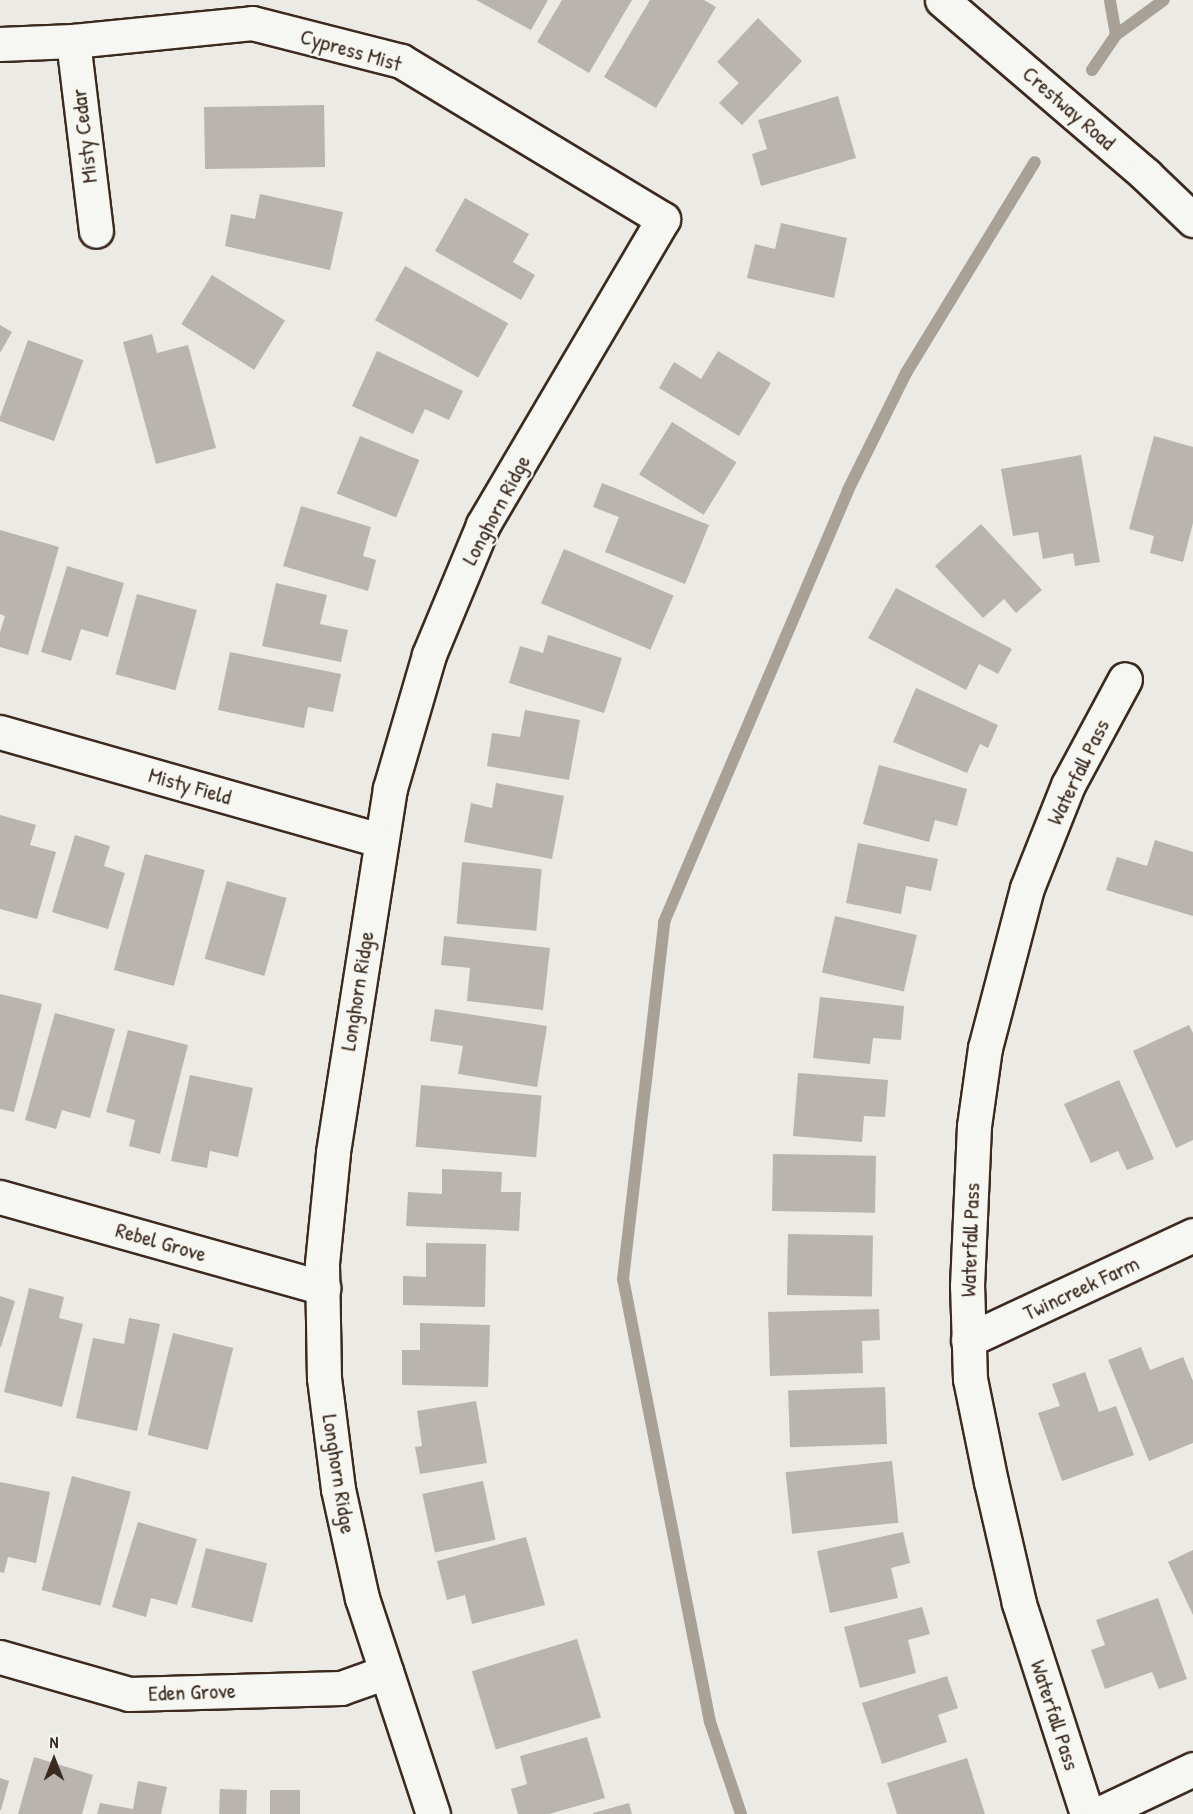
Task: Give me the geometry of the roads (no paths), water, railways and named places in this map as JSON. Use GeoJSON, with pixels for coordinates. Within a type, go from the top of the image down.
{"type":"FeatureCollection","features":[{"type":"Feature","properties":{"kind":"street","name":"Crestway Road"},"geometry":{"type":"LineString","coordinates":[[942,0],[1146,175],[1193,220]]}},
{"type":"Feature","properties":{"kind":"street","name":"Cypress Mist"},"geometry":{"type":"LineString","coordinates":[[0,44],[73,41],[252,23],[401,61],[663,219]]}},
{"type":"Feature","properties":{"kind":"street","name":"Misty Cedar"},"geometry":{"type":"LineString","coordinates":[[73,41],[96,231]]}},
{"type":"Feature","properties":{"kind":"street","name":"Longhorn Ridge"},"geometry":{"type":"LineString","coordinates":[[433,1814],[362,1598],[338,1489],[324,1378],[322,1264],[333,1153],[380,840],[390,788],[429,655],[483,525],[663,219]]}},
{"type":"Feature","properties":{"kind":"street","name":"Waterfall Pass"},"geometry":{"type":"LineString","coordinates":[[1087,1814],[1019,1604],[970,1379],[967,1286],[974,1126],[985,1048],[1027,888],[1068,785],[1125,679]]}},
{"type":"Feature","properties":{"kind":"street","name":"Misty Field"},"geometry":{"type":"LineString","coordinates":[[0,732],[380,840]]}},
{"type":"Feature","properties":{"kind":"street","name":"Rebel Grove"},"geometry":{"type":"LineString","coordinates":[[0,1197],[323,1288]]}},
{"type":"Feature","properties":{"kind":"street","name":"Twincreek Farm"},"geometry":{"type":"LineString","coordinates":[[968,1340],[1193,1235]]}},
{"type":"Feature","properties":{"kind":"street","name":"Eden Grove"},"geometry":{"type":"LineString","coordinates":[[0,1657],[129,1694],[340,1688],[386,1672]]}},
{"type":"Feature","properties":{"kind":"street"},"geometry":{"type":"LineString","coordinates":[[1098,1814],[1193,1769]]}},
{"type":"Feature","properties":{"kind":"waterway"},"geometry":{"type":"LineString","coordinates":[[1092,70],[1116,35],[1110,0]]}},
{"type":"Feature","properties":{"kind":"waterway"},"geometry":{"type":"LineString","coordinates":[[1116,35],[1164,0]]}},
{"type":"Feature","properties":{"kind":"waterway"},"geometry":{"type":"LineString","coordinates":[[741,1814],[710,1722],[623,1279],[664,922],[848,490],[906,373],[1035,162]]}}]}
